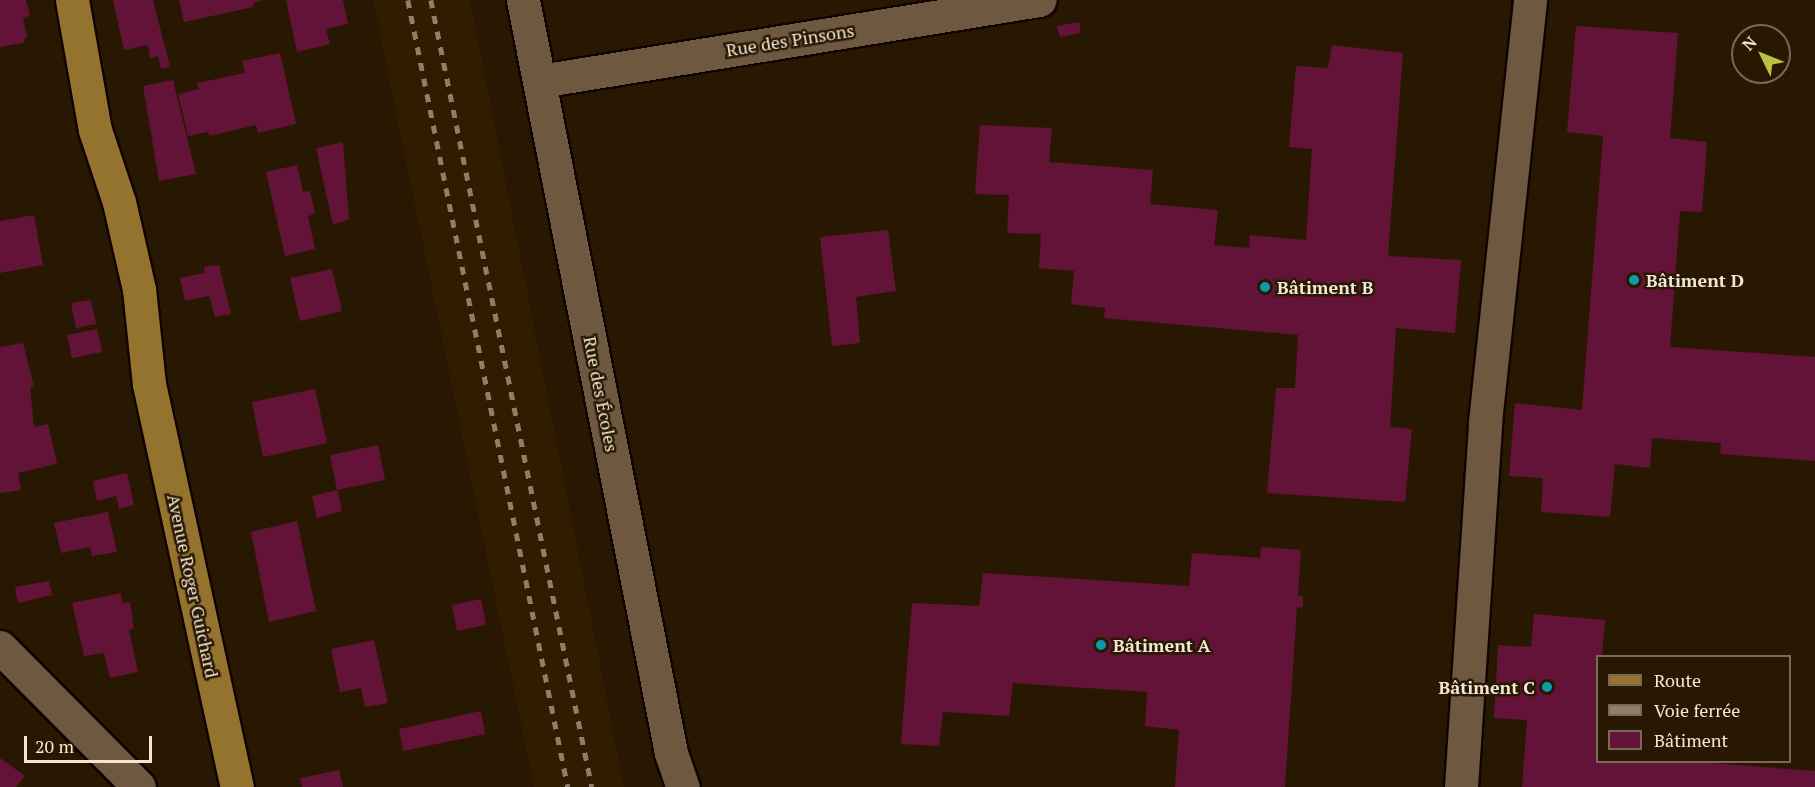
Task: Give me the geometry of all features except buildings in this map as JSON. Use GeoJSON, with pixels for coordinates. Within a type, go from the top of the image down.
{"type":"FeatureCollection","features":[{"type":"Feature","properties":{"kind":"main road","name":"Avenue Roger Guichard"},"geometry":{"type":"LineString","coordinates":[[59,0],[84,80]]}},
{"type":"Feature","properties":{"kind":"main road","name":"Avenue Roger Guichard"},"geometry":{"type":"LineString","coordinates":[[72,0],[84,80],[95,130],[119,202],[139,289],[149,384],[237,787]]}},
{"type":"Feature","properties":{"kind":"street","name":"Rue des Écoles"},"geometry":{"type":"LineString","coordinates":[[523,0],[671,753],[683,787]]}},
{"type":"Feature","properties":{"kind":"street","name":"Rue des Pinsons"},"geometry":{"type":"LineString","coordinates":[[540,81],[1039,0]]}},
{"type":"Feature","properties":{"kind":"street"},"geometry":{"type":"LineString","coordinates":[[1461,787],[1485,422],[1528,15]]}},
{"type":"Feature","properties":{"kind":"street"},"geometry":{"type":"LineString","coordinates":[[0,647],[139,787]]}},
{"type":"Feature","properties":{"kind":"shaded area"},"geometry":{"type":"Polygon","coordinates":[[[373,0],[470,0],[624,787],[534,787],[373,0]]]}},
{"type":"Feature","properties":{"kind":"railway"},"geometry":{"type":"LineString","coordinates":[[408,0],[568,787]]}},
{"type":"Feature","properties":{"kind":"railway"},"geometry":{"type":"LineString","coordinates":[[431,0],[592,787]]}},
{"type":"Feature","properties":{"kind":"place","name":"Bâtiment D"},"geometry":{"type":"Point","coordinates":[1634,280]}},
{"type":"Feature","properties":{"kind":"place","name":"Bâtiment B"},"geometry":{"type":"Point","coordinates":[1265,287]}},
{"type":"Feature","properties":{"kind":"place","name":"Bâtiment A"},"geometry":{"type":"Point","coordinates":[1101,645]}},
{"type":"Feature","properties":{"kind":"place","name":"Bâtiment C"},"geometry":{"type":"Point","coordinates":[1547,687]}}]}
